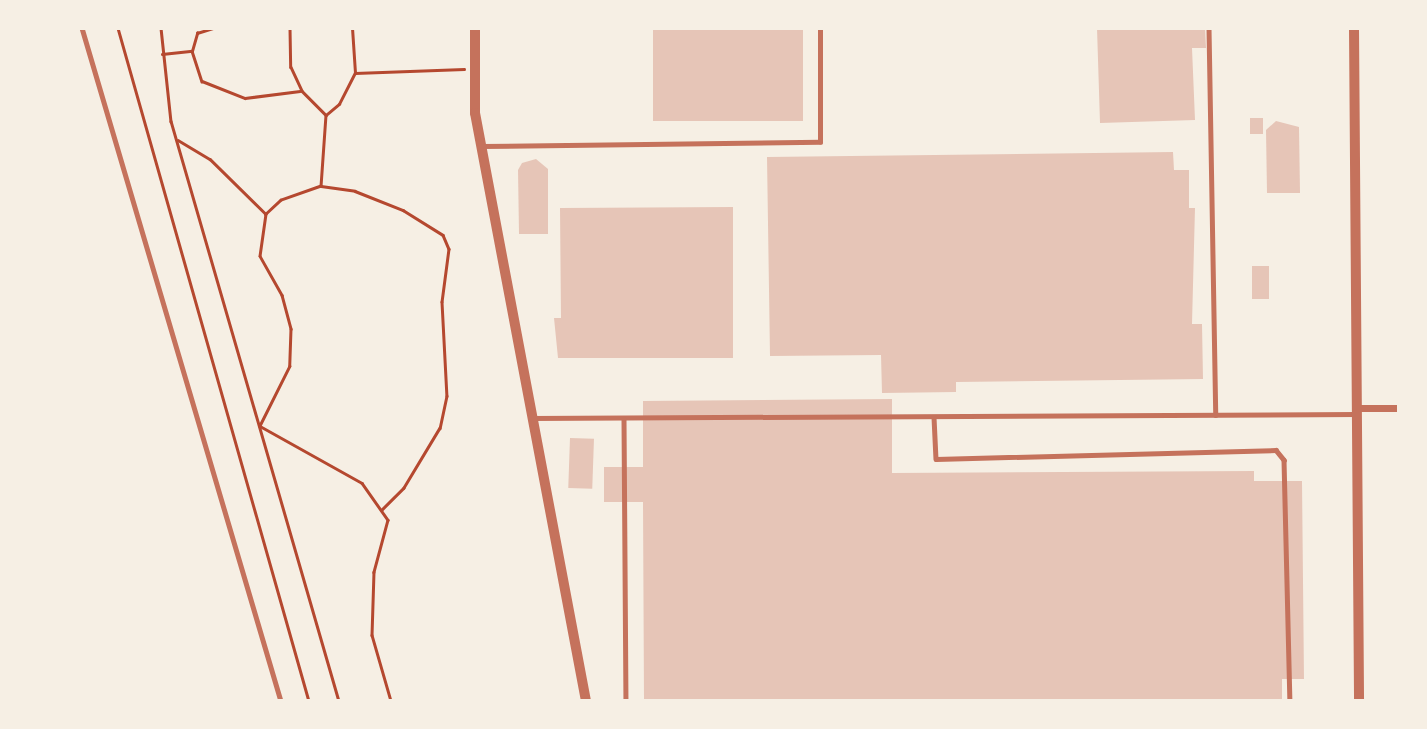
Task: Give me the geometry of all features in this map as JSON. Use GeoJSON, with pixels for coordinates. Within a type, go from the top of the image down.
{"type":"FeatureCollection","features":[{"type":"Feature","properties":{"kind":"street"},"geometry":{"type":"LineString","coordinates":[[475,28],[481,146],[586,701]]}},
{"type":"Feature","properties":{"kind":"street"},"geometry":{"type":"LineString","coordinates":[[1354,28],[1359,701]]}},
{"type":"Feature","properties":{"kind":"street"},"geometry":{"type":"LineString","coordinates":[[1358,411],[1399,408]]}},
{"type":"Feature","properties":{"kind":"lane"},"geometry":{"type":"LineString","coordinates":[[82,28],[281,701]]}},
{"type":"Feature","properties":{"kind":"lane"},"geometry":{"type":"LineString","coordinates":[[481,146],[820,142],[820,28]]}},
{"type":"Feature","properties":{"kind":"lane"},"geometry":{"type":"LineString","coordinates":[[1209,28],[1216,415]]}},
{"type":"Feature","properties":{"kind":"lane"},"geometry":{"type":"LineString","coordinates":[[531,418],[1216,415],[1358,411]]}},
{"type":"Feature","properties":{"kind":"lane"},"geometry":{"type":"LineString","coordinates":[[934,417],[936,459],[1276,450],[1284,460],[1290,701]]}},
{"type":"Feature","properties":{"kind":"lane"},"geometry":{"type":"LineString","coordinates":[[624,419],[626,701]]}},
{"type":"Feature","properties":{"kind":"path"},"geometry":{"type":"LineString","coordinates":[[118,28],[309,701]]}},
{"type":"Feature","properties":{"kind":"path"},"geometry":{"type":"LineString","coordinates":[[161,28],[162,54],[177,140],[338,701]]}},
{"type":"Feature","properties":{"kind":"path"},"geometry":{"type":"LineString","coordinates":[[213,28],[197,33],[192,51],[202,81],[245,98],[302,91]]}},
{"type":"Feature","properties":{"kind":"path"},"geometry":{"type":"LineString","coordinates":[[284,28],[289,28],[291,66],[302,91],[326,115]]}},
{"type":"Feature","properties":{"kind":"path"},"geometry":{"type":"LineString","coordinates":[[321,187],[326,115],[339,104],[355,72],[352,28]]}},
{"type":"Feature","properties":{"kind":"path"},"geometry":{"type":"LineString","coordinates":[[162,54],[192,51]]}},
{"type":"Feature","properties":{"kind":"path"},"geometry":{"type":"LineString","coordinates":[[355,72],[475,68]]}},
{"type":"Feature","properties":{"kind":"path"},"geometry":{"type":"LineString","coordinates":[[177,140],[210,159],[266,214]]}},
{"type":"Feature","properties":{"kind":"path"},"geometry":{"type":"LineString","coordinates":[[260,426],[290,366],[291,329],[282,295],[260,256],[266,214],[281,200],[321,187],[355,191],[403,209],[443,234],[449,249],[442,302],[447,396],[440,428],[404,488],[382,511]]}},
{"type":"Feature","properties":{"kind":"path"},"geometry":{"type":"LineString","coordinates":[[260,426],[362,483],[388,520],[374,572],[372,635],[391,701]]}},
{"type":"Feature","properties":{"kind":"building"},"geometry":{"type":"Polygon","coordinates":[[[653,28],[803,28],[803,121],[653,121],[653,28]]]}},
{"type":"Feature","properties":{"kind":"building"},"geometry":{"type":"Polygon","coordinates":[[[1097,28],[1205,28],[1206,48],[1192,48],[1195,120],[1100,123],[1097,28]]]}},
{"type":"Feature","properties":{"kind":"building"},"geometry":{"type":"Polygon","coordinates":[[[1250,118],[1263,118],[1263,134],[1250,134],[1250,118]]]}},
{"type":"Feature","properties":{"kind":"building"},"geometry":{"type":"Polygon","coordinates":[[[1276,121],[1299,127],[1300,193],[1267,193],[1266,130],[1276,121]]]}},
{"type":"Feature","properties":{"kind":"building"},"geometry":{"type":"Polygon","coordinates":[[[1173,152],[1174,170],[1189,170],[1189,208],[1195,208],[1192,324],[1202,324],[1203,379],[956,382],[956,392],[882,393],[881,355],[770,356],[767,157],[1173,152]]]}},
{"type":"Feature","properties":{"kind":"building"},"geometry":{"type":"Polygon","coordinates":[[[536,159],[548,169],[548,234],[519,234],[518,170],[522,163],[536,159]]]}},
{"type":"Feature","properties":{"kind":"building"},"geometry":{"type":"Polygon","coordinates":[[[733,207],[733,358],[558,358],[554,318],[561,318],[560,208],[733,207]]]}},
{"type":"Feature","properties":{"kind":"building"},"geometry":{"type":"Polygon","coordinates":[[[1252,266],[1269,266],[1269,299],[1252,299],[1252,266]]]}},
{"type":"Feature","properties":{"kind":"building"},"geometry":{"type":"Polygon","coordinates":[[[892,399],[892,473],[1254,471],[1254,481],[1302,481],[1304,679],[1282,679],[1282,701],[644,701],[643,502],[604,502],[604,467],[643,467],[643,401],[892,399]]]}},
{"type":"Feature","properties":{"kind":"building"},"geometry":{"type":"Polygon","coordinates":[[[570,438],[594,439],[592,489],[568,488],[570,438]]]}}]}
